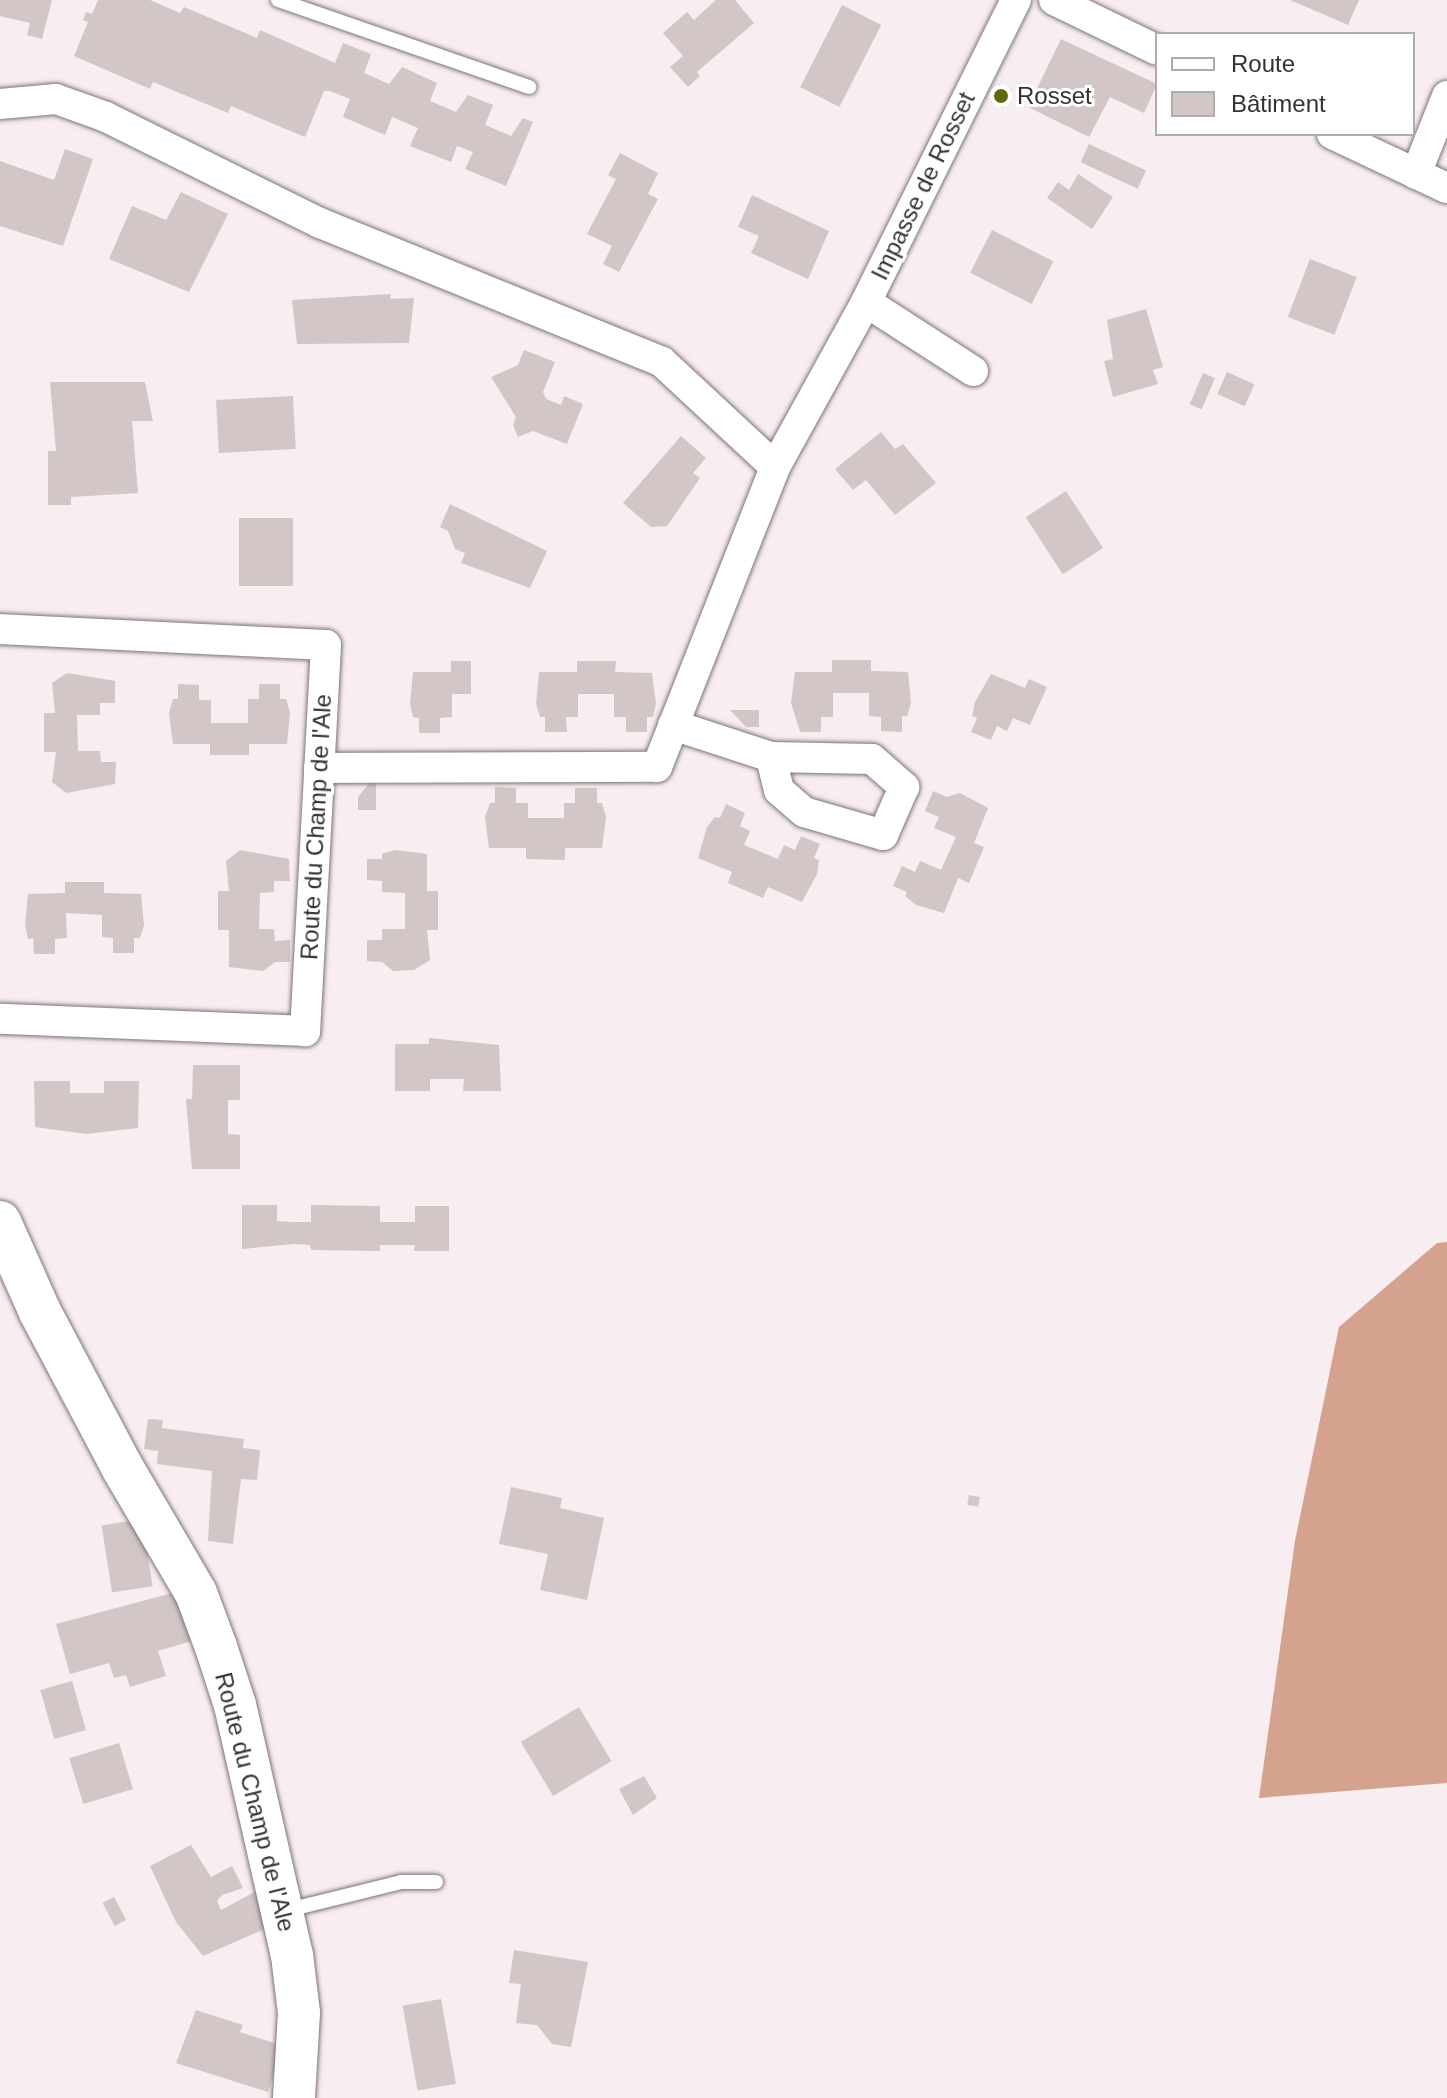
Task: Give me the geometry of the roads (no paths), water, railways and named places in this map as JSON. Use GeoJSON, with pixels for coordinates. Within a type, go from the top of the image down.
{"type":"FeatureCollection","features":[{"type":"Feature","properties":{"kind":"street","name":"Impasse de Rosset"},"geometry":{"type":"LineString","coordinates":[[973,371],[866,302],[1016,0]]}},
{"type":"Feature","properties":{"kind":"street"},"geometry":{"type":"LineString","coordinates":[[1054,0],[1155,49]]}},
{"type":"Feature","properties":{"kind":"street"},"geometry":{"type":"LineString","coordinates":[[1416,174],[1447,96]]}},
{"type":"Feature","properties":{"kind":"street"},"geometry":{"type":"LineString","coordinates":[[0,104],[56,99],[106,117],[320,223],[662,362],[775,467]]}},
{"type":"Feature","properties":{"kind":"street"},"geometry":{"type":"LineString","coordinates":[[1336,136],[1447,188]]}},
{"type":"Feature","properties":{"kind":"street"},"geometry":{"type":"LineString","coordinates":[[319,768],[657,767],[775,467],[866,302]]}},
{"type":"Feature","properties":{"kind":"street","name":"Route du Champ de l'Ale"},"geometry":{"type":"LineString","coordinates":[[0,629],[326,645],[305,1031],[0,1019]]}},
{"type":"Feature","properties":{"kind":"street"},"geometry":{"type":"LineString","coordinates":[[673,725],[771,757]]}},
{"type":"Feature","properties":{"kind":"street","name":"Route du Champ de l'Ale"},"geometry":{"type":"LineString","coordinates":[[0,1222],[40,1312],[114,1453],[196,1593],[235,1705],[282,1911],[299,2013],[294,2098]]}},
{"type":"Feature","properties":{"kind":"lane"},"geometry":{"type":"LineString","coordinates":[[278,0],[529,87]]}},
{"type":"Feature","properties":{"kind":"lane"},"geometry":{"type":"LineString","coordinates":[[282,1911],[401,1882],[436,1882]]}},
{"type":"Feature","properties":{"kind":"place","name":"Rosset"},"geometry":{"type":"Point","coordinates":[1001,96]}}]}
